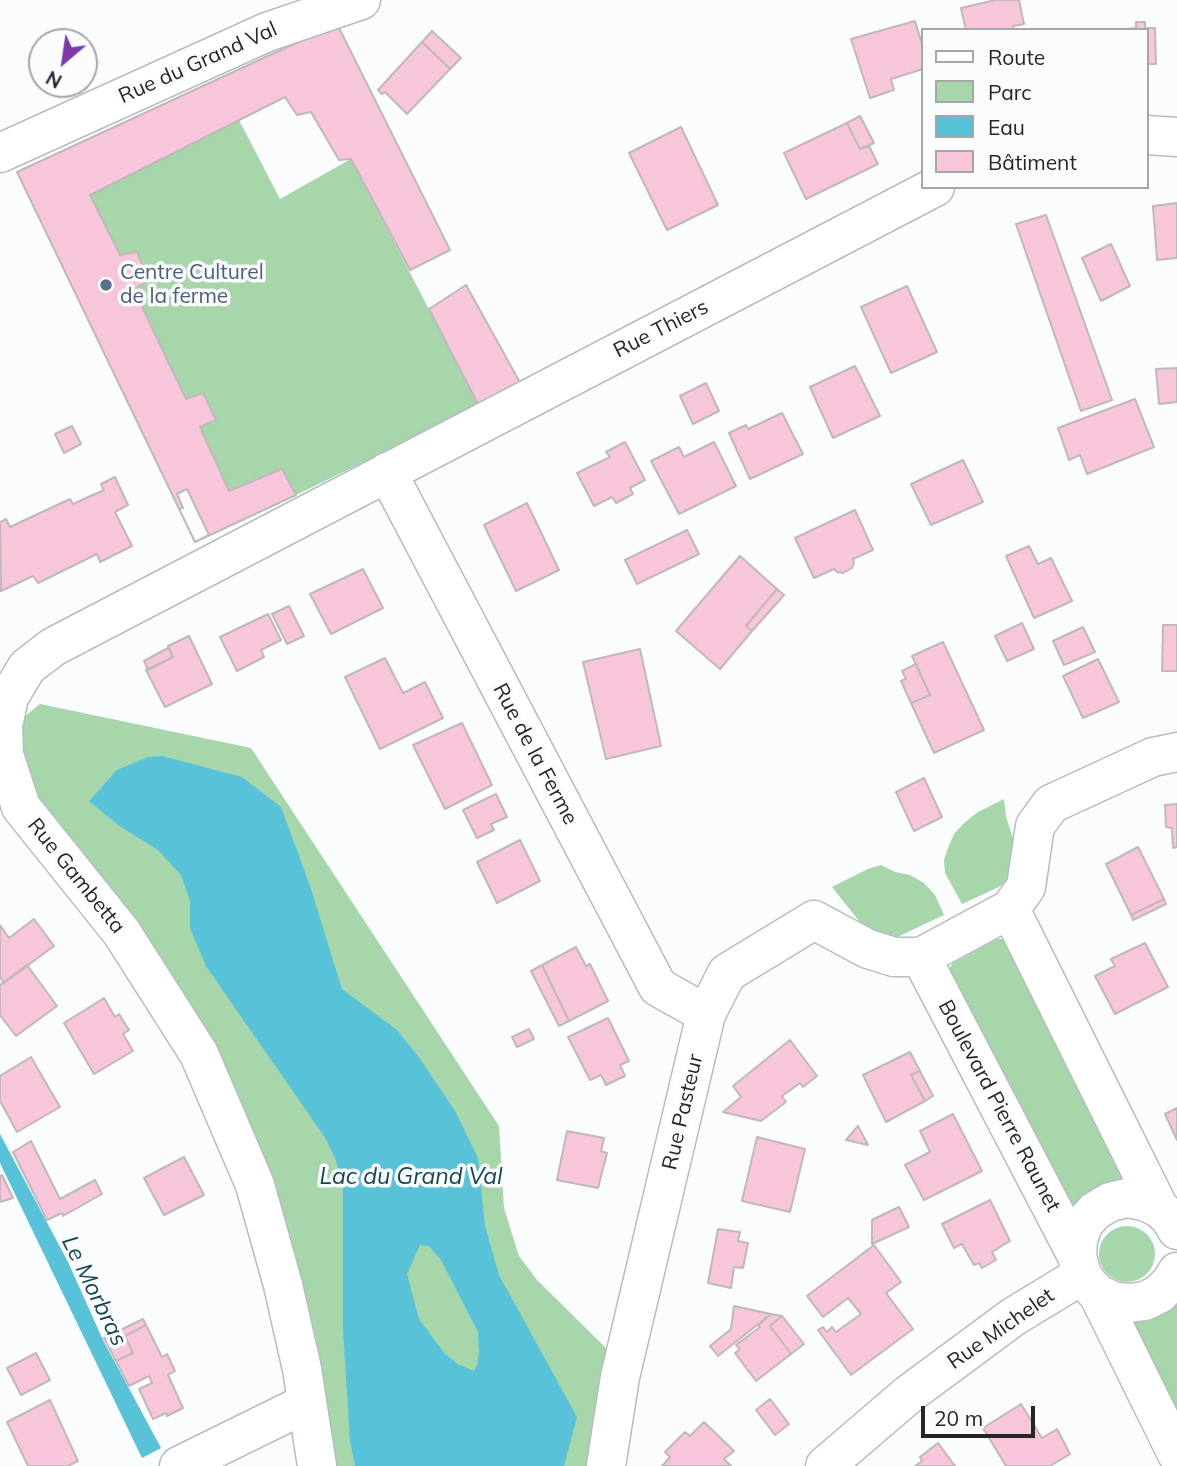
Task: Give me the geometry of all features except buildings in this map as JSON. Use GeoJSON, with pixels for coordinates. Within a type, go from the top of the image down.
{"type":"FeatureCollection","features":[{"type":"Feature","properties":{"kind":"street","name":"Rue du Grand Val"},"geometry":{"type":"LineString","coordinates":[[0,153],[267,32],[362,0]]}},
{"type":"Feature","properties":{"kind":"street"},"geometry":{"type":"LineString","coordinates":[[1149,135],[1177,137]]}},
{"type":"Feature","properties":{"kind":"street","name":"Rue Thiers"},"geometry":{"type":"LineString","coordinates":[[387,472],[931,189]]}},
{"type":"Feature","properties":{"kind":"street","name":"Rue de la Ferme"},"geometry":{"type":"LineString","coordinates":[[387,472],[658,987],[706,1014]]}},
{"type":"Feature","properties":{"kind":"street","name":"Rue Gambetta"},"geometry":{"type":"LineString","coordinates":[[317,1466],[283,1286],[255,1185],[199,1054],[122,933],[21,807],[4,755],[3,726],[9,697],[27,667],[53,647],[387,472]]}},
{"type":"Feature","properties":{"kind":"street"},"geometry":{"type":"LineString","coordinates":[[921,957],[1010,909],[1026,887],[1035,827],[1051,804],[1153,757],[1177,752]]}},
{"type":"Feature","properties":{"kind":"street","name":"Boulevard Pierre Raunet"},"geometry":{"type":"LineString","coordinates":[[1010,909],[1168,1219]]}},
{"type":"Feature","properties":{"kind":"street","name":"Rue Pasteur"},"geometry":{"type":"LineString","coordinates":[[606,1466],[620,1377],[706,1014],[727,973],[814,920],[868,949],[894,957],[921,957]]}},
{"type":"Feature","properties":{"kind":"street","name":"Boulevard Pierre Raunet"},"geometry":{"type":"LineString","coordinates":[[921,957],[1177,1454]]}},
{"type":"Feature","properties":{"kind":"street","name":"Boulevard Pierre Raunet"},"geometry":{"type":"LineString","coordinates":[[1086,1275],[1078,1239],[1084,1223],[1095,1210],[1110,1202],[1127,1198],[1144,1200],[1168,1219]]}},
{"type":"Feature","properties":{"kind":"street"},"geometry":{"type":"LineString","coordinates":[[1086,1275],[1113,1301],[1129,1303],[1145,1301],[1160,1294],[1177,1272]]}},
{"type":"Feature","properties":{"kind":"street","name":"Rue Michelet"},"geometry":{"type":"LineString","coordinates":[[825,1466],[909,1394],[1013,1317],[1086,1275]]}},
{"type":"Feature","properties":{"kind":"street"},"geometry":{"type":"LineString","coordinates":[[179,1466],[307,1404]]}},
{"type":"Feature","properties":{"kind":"green space"},"geometry":{"type":"Polygon","coordinates":[[[239,120],[280,199],[351,159],[479,406],[296,495],[282,469],[229,491],[200,427],[216,420],[203,393],[186,399],[134,290],[148,279],[137,252],[120,255],[90,195],[239,120]]]}},
{"type":"Feature","properties":{"kind":"green space"},"geometry":{"type":"Polygon","coordinates":[[[40,704],[251,748],[499,1126],[504,1208],[519,1256],[537,1280],[607,1349],[588,1466],[333,1466],[283,1225],[33,801],[13,726],[40,704]]]}},
{"type":"Feature","properties":{"kind":"green space"},"geometry":{"type":"Polygon","coordinates":[[[1004,799],[1006,817],[1016,847],[1012,875],[1001,886],[962,904],[945,873],[944,860],[948,848],[954,834],[964,823],[978,812],[1004,799]]]}},
{"type":"Feature","properties":{"kind":"green space"},"geometry":{"type":"Polygon","coordinates":[[[881,865],[924,883],[935,895],[944,915],[895,938],[883,937],[863,926],[832,887],[881,865]]]}},
{"type":"Feature","properties":{"kind":"green space"},"geometry":{"type":"Polygon","coordinates":[[[997,939],[1004,939],[1128,1179],[1071,1211],[948,970],[953,963],[997,939]]]}},
{"type":"Feature","properties":{"kind":"green space"},"geometry":{"type":"Polygon","coordinates":[[[1127,1226],[1138,1228],[1147,1234],[1153,1243],[1153,1265],[1147,1274],[1138,1280],[1127,1282],[1116,1280],[1107,1274],[1101,1265],[1099,1254],[1101,1243],[1107,1234],[1116,1228],[1127,1226]]]}},
{"type":"Feature","properties":{"kind":"green space"},"geometry":{"type":"Polygon","coordinates":[[[1177,1295],[1177,1424],[1130,1332],[1133,1319],[1177,1295]]]}},
{"type":"Feature","properties":{"kind":"water","name":"Lac du Grand Val"},"geometry":{"type":"Polygon","coordinates":[[[162,756],[242,777],[281,807],[310,886],[342,989],[397,1030],[418,1056],[455,1111],[478,1158],[485,1226],[499,1275],[577,1417],[564,1466],[355,1466],[350,1441],[343,1330],[343,1184],[335,1158],[326,1139],[206,966],[190,928],[190,901],[181,875],[158,850],[118,825],[89,801],[117,770],[148,757],[162,756]],[[420,1245],[407,1274],[419,1319],[445,1354],[474,1371],[479,1352],[478,1332],[441,1260],[429,1246],[420,1245]]]}},
{"type":"Feature","properties":{"kind":"water"},"geometry":{"type":"Polygon","coordinates":[[[0,1134],[68,1262],[103,1340],[161,1448],[142,1458],[0,1163],[0,1134]]]}},
{"type":"Feature","properties":{"kind":"place","name":"Centre Culturel de la ferme"},"geometry":{"type":"Point","coordinates":[106,285]}},
{"type":"Feature","properties":{"kind":"water label","name":"Le Morbras"},"geometry":{"type":"Point","coordinates":[94,1291]}}]}
